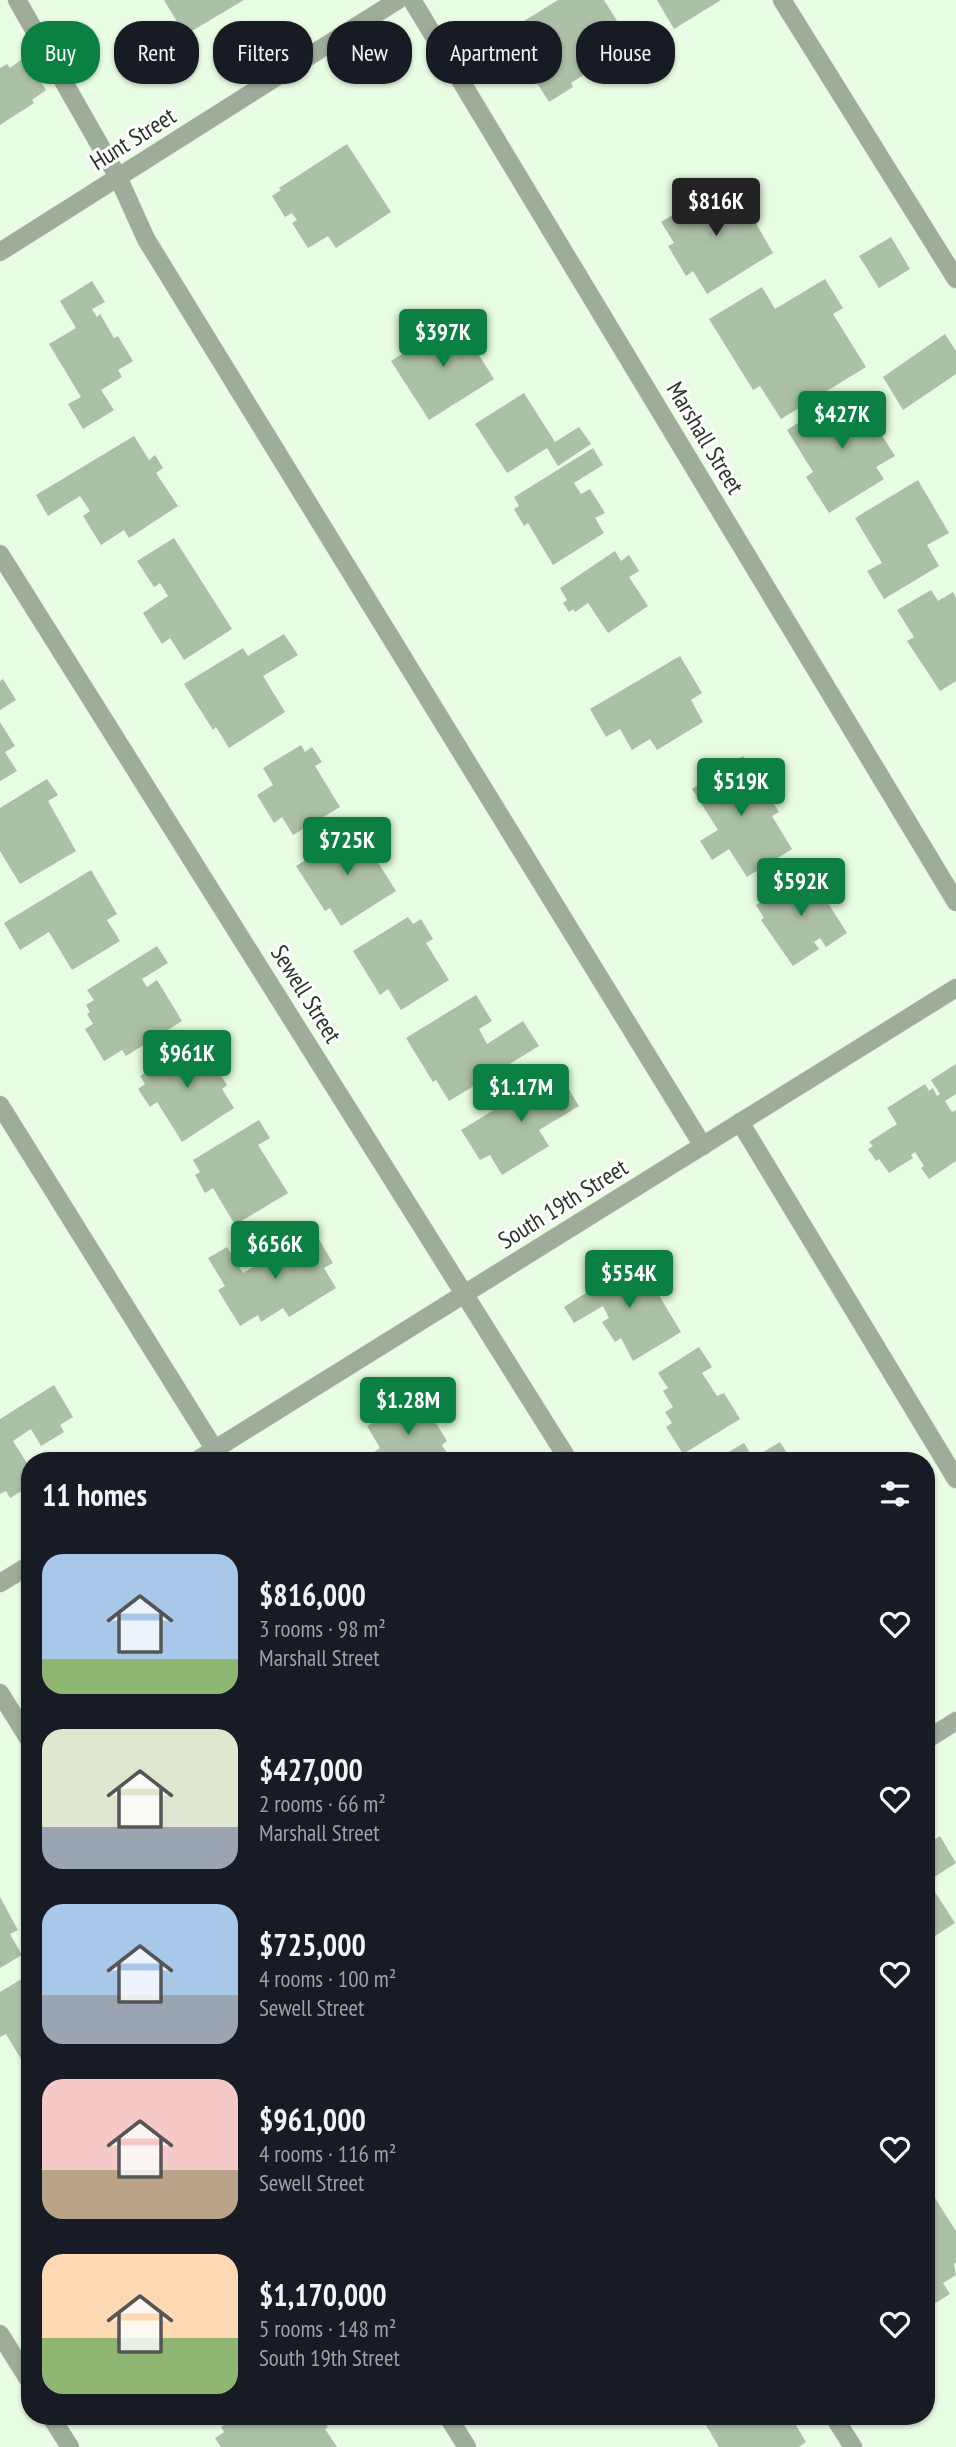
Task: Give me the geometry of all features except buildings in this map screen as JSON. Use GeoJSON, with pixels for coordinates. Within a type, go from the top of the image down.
{"type":"FeatureCollection","features":[{"type":"Feature","properties":{"kind":"street"},"geometry":{"type":"LineString","coordinates":[[17,0],[118,177],[146,239],[702,1146]]}},
{"type":"Feature","properties":{"kind":"street","name":"Hunt Street"},"geometry":{"type":"LineString","coordinates":[[0,252],[398,0]]}},
{"type":"Feature","properties":{"kind":"street","name":"Marshall Street"},"geometry":{"type":"LineString","coordinates":[[412,0],[956,902]]}},
{"type":"Feature","properties":{"kind":"street"},"geometry":{"type":"LineString","coordinates":[[782,0],[956,279]]}},
{"type":"Feature","properties":{"kind":"street","name":"Sewell Street"},"geometry":{"type":"LineString","coordinates":[[0,554],[563,1452]]}},
{"type":"Feature","properties":{"kind":"street","name":"South 19th Street"},"geometry":{"type":"LineString","coordinates":[[213,1452],[956,988]]}},
{"type":"Feature","properties":{"kind":"street"},"geometry":{"type":"LineString","coordinates":[[0,1105],[202,1452]]}},
{"type":"Feature","properties":{"kind":"street"},"geometry":{"type":"LineString","coordinates":[[740,1122],[956,1479]]}},
{"type":"Feature","properties":{"kind":"street"},"geometry":{"type":"LineString","coordinates":[[0,1583],[21,1570]]}},
{"type":"Feature","properties":{"kind":"street"},"geometry":{"type":"LineString","coordinates":[[0,1693],[21,1727]]}},
{"type":"Feature","properties":{"kind":"street"},"geometry":{"type":"LineString","coordinates":[[935,1734],[956,1721]]}},
{"type":"Feature","properties":{"kind":"street"},"geometry":{"type":"LineString","coordinates":[[0,2334],[21,2368]]}},
{"type":"Feature","properties":{"kind":"street"},"geometry":{"type":"LineString","coordinates":[[56,2425],[70,2447]]}},
{"type":"Feature","properties":{"kind":"street"},"geometry":{"type":"LineString","coordinates":[[453,2425],[467,2447]]}},
{"type":"Feature","properties":{"kind":"street"},"geometry":{"type":"LineString","coordinates":[[839,2425],[853,2447]]}}]}
